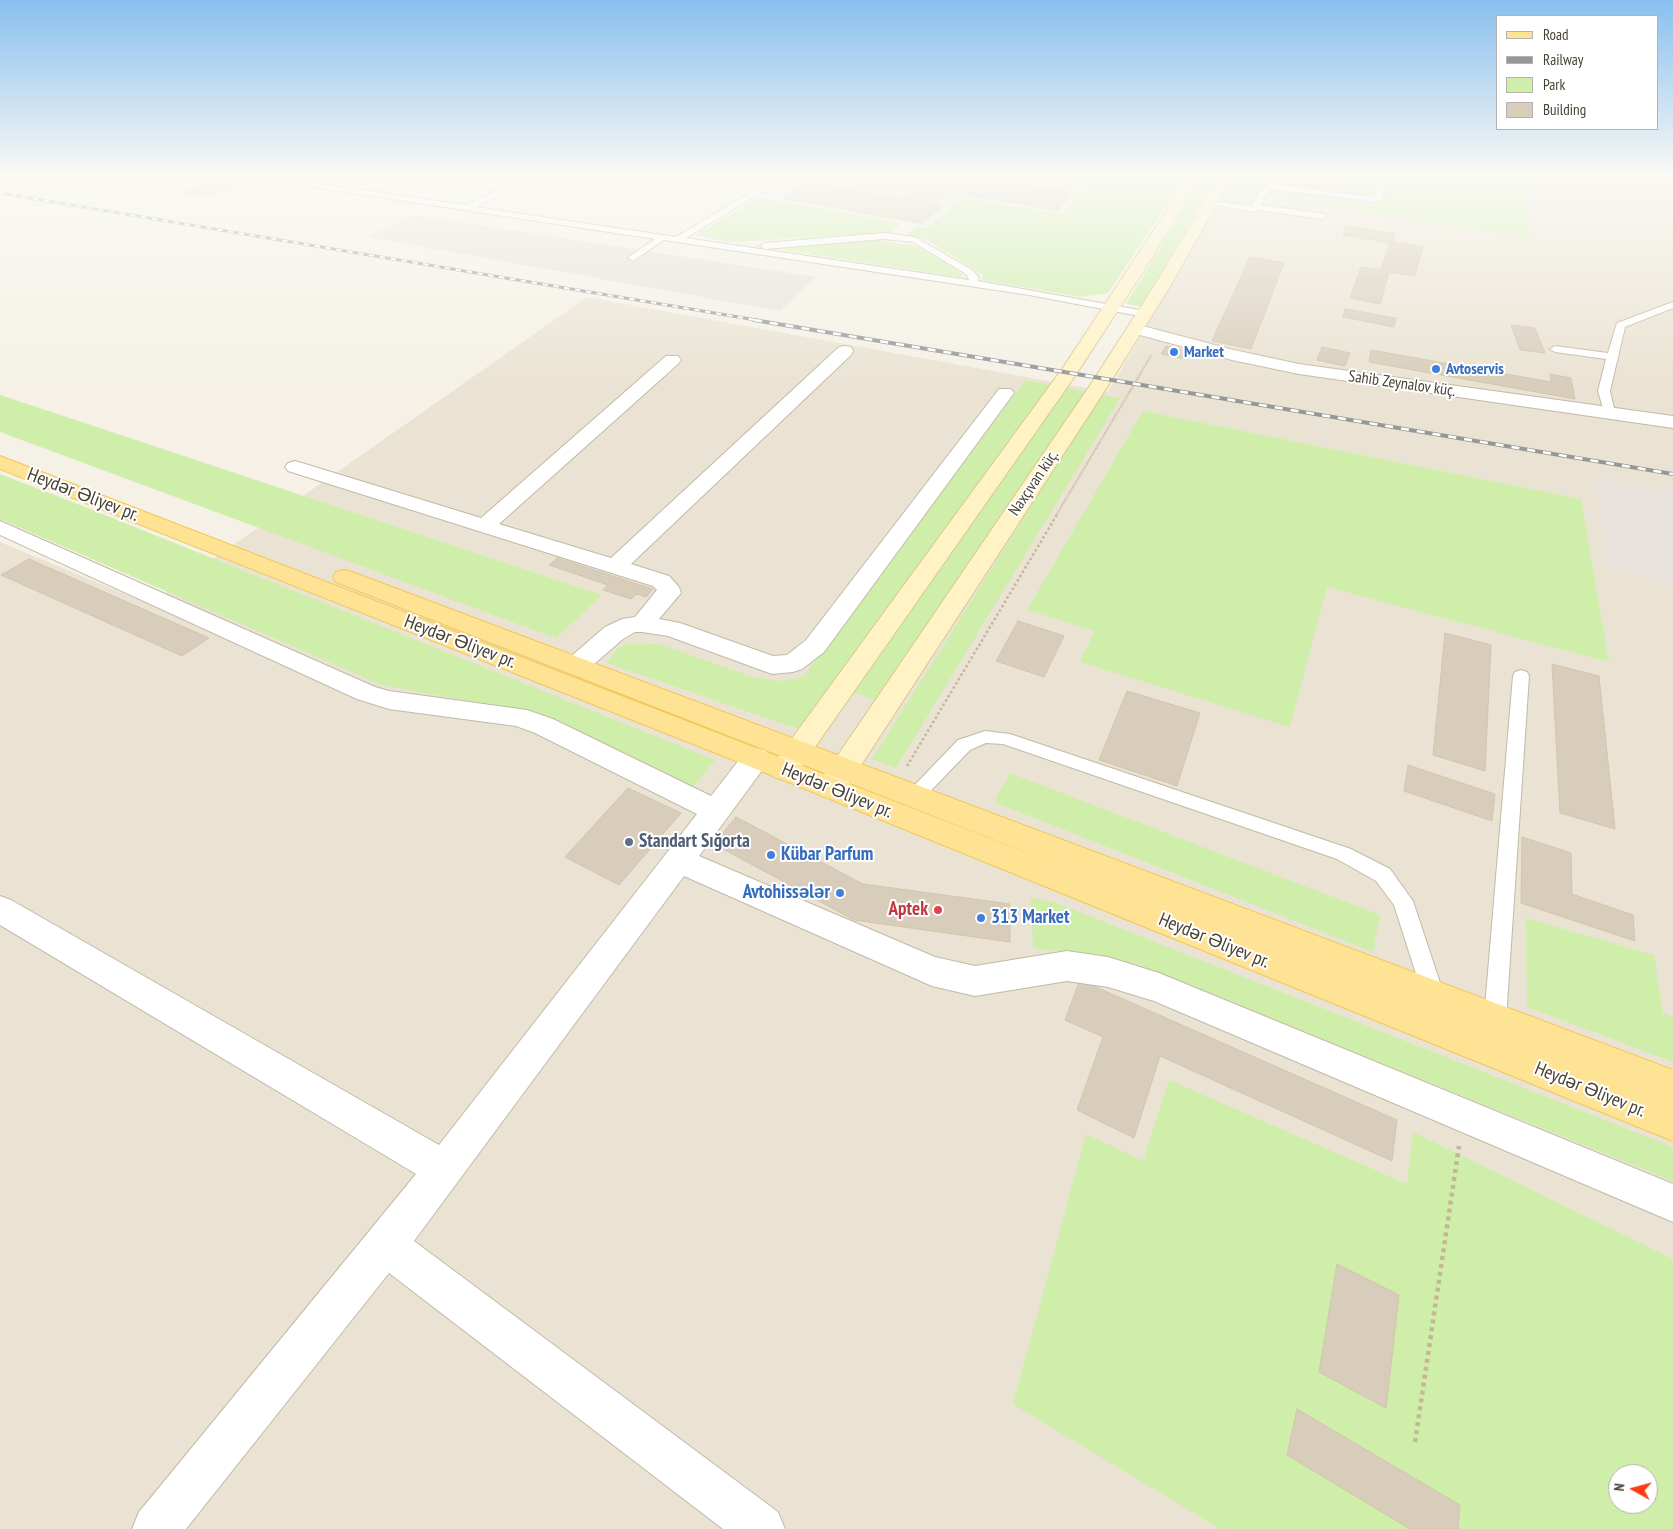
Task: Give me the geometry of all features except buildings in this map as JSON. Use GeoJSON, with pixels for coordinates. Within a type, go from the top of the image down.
{"type":"FeatureCollection","features":[{"type":"Feature","properties":{"kind":"main road","name":"Naxçıvan küç."},"geometry":{"type":"LineString","coordinates":[[780,759],[1113,307],[1153,244]]}},
{"type":"Feature","properties":{"kind":"main road","name":"Naxçıvan küç."},"geometry":{"type":"LineString","coordinates":[[838,778],[1140,321],[1186,244]]}},
{"type":"Feature","properties":{"kind":"main road","name":"Heydər Əliyev pr."},"geometry":{"type":"LineString","coordinates":[[0,446],[577,665],[780,759]]}},
{"type":"Feature","properties":{"kind":"main road","name":"Heydər Əliyev pr."},"geometry":{"type":"LineString","coordinates":[[0,462],[780,759],[838,778],[1673,1123]]}},
{"type":"Feature","properties":{"kind":"main road","name":"Heydər Əliyev pr."},"geometry":{"type":"LineString","coordinates":[[838,778],[905,792],[1673,1088]]}},
{"type":"Feature","properties":{"kind":"street","name":"Sahib Zeynalov küç."},"geometry":{"type":"LineString","coordinates":[[1140,321],[1161,337],[1232,356],[1299,369],[1673,422]]}},
{"type":"Feature","properties":{"kind":"street"},"geometry":{"type":"LineString","coordinates":[[616,567],[845,351]]}},
{"type":"Feature","properties":{"kind":"street"},"geometry":{"type":"LineString","coordinates":[[484,526],[672,360]]}},
{"type":"Feature","properties":{"kind":"street"},"geometry":{"type":"LineString","coordinates":[[577,665],[614,633],[630,626],[642,624],[672,629],[772,665],[794,663],[815,646],[1005,393]]}},
{"type":"Feature","properties":{"kind":"street"},"geometry":{"type":"LineString","coordinates":[[295,467],[661,581],[668,587],[669,592],[642,624]]}},
{"type":"Feature","properties":{"kind":"street"},"geometry":{"type":"LineString","coordinates":[[0,527],[366,693],[390,700],[518,717],[544,726],[716,812]]}},
{"type":"Feature","properties":{"kind":"street"},"geometry":{"type":"LineString","coordinates":[[156,1529],[386,1245],[716,812],[780,759]]}},
{"type":"Feature","properties":{"kind":"street"},"geometry":{"type":"LineString","coordinates":[[680,861],[932,971],[975,981],[1015,976],[1067,966],[1108,972],[1159,988],[1673,1203]]}},
{"type":"Feature","properties":{"kind":"street"},"geometry":{"type":"LineString","coordinates":[[0,909],[444,1170]]}},
{"type":"Feature","properties":{"kind":"street"},"geometry":{"type":"LineString","coordinates":[[386,1245],[761,1529]]}},
{"type":"Feature","properties":{"kind":"lane"},"geometry":{"type":"LineString","coordinates":[[633,258],[652,244]]}},
{"type":"Feature","properties":{"kind":"lane"},"geometry":{"type":"LineString","coordinates":[[714,244],[973,283],[1113,307],[1140,321]]}},
{"type":"Feature","properties":{"kind":"lane"},"geometry":{"type":"LineString","coordinates":[[758,251],[773,244]]}},
{"type":"Feature","properties":{"kind":"lane"},"geometry":{"type":"LineString","coordinates":[[924,244],[970,272],[974,277],[973,283]]}},
{"type":"Feature","properties":{"kind":"lane"},"geometry":{"type":"LineString","coordinates":[[1609,413],[1604,391],[1618,332],[1622,325],[1673,305]]}},
{"type":"Feature","properties":{"kind":"lane"},"geometry":{"type":"LineString","coordinates":[[1653,312],[1673,319]]}},
{"type":"Feature","properties":{"kind":"lane"},"geometry":{"type":"LineString","coordinates":[[1555,349],[1612,357]]}},
{"type":"Feature","properties":{"kind":"lane"},"geometry":{"type":"LineString","coordinates":[[1495,1019],[1521,676]]}},
{"type":"Feature","properties":{"kind":"lane"},"geometry":{"type":"LineString","coordinates":[[905,792],[964,745],[985,737],[1004,738],[1344,854],[1382,875],[1403,900],[1433,995]]}},
{"type":"Feature","properties":{"kind":"path"},"geometry":{"type":"LineString","coordinates":[[905,792],[1161,337]]}},
{"type":"Feature","properties":{"kind":"path"},"geometry":{"type":"LineString","coordinates":[[1415,1442],[1464,1114]]}},
{"type":"Feature","properties":{"kind":"shaded area"},"geometry":{"type":"Polygon","coordinates":[[[409,244],[604,244],[816,277],[780,311],[409,244]]]}},
{"type":"Feature","properties":{"kind":"shaded area"},"geometry":{"type":"Polygon","coordinates":[[[1194,244],[1673,244],[1673,1529],[0,1529],[0,542],[149,604],[587,297],[1108,392],[1194,244]]]}},
{"type":"Feature","properties":{"kind":"shaded area"},"geometry":{"type":"Polygon","coordinates":[[[1595,477],[1673,491],[1673,584],[1607,568],[1595,477]]]}},
{"type":"Feature","properties":{"kind":"green space"},"geometry":{"type":"Polygon","coordinates":[[[905,244],[917,246],[963,274],[960,277],[783,250],[788,246],[905,244]]]}},
{"type":"Feature","properties":{"kind":"green space"},"geometry":{"type":"Polygon","coordinates":[[[934,244],[1140,244],[1108,293],[1081,297],[982,280],[983,275],[934,244]]]}},
{"type":"Feature","properties":{"kind":"green space"},"geometry":{"type":"Polygon","coordinates":[[[1162,244],[1178,244],[1141,306],[1126,304],[1162,244]]]}},
{"type":"Feature","properties":{"kind":"green space"},"geometry":{"type":"Polygon","coordinates":[[[1026,380],[1050,385],[798,729],[607,663],[617,649],[627,643],[659,644],[753,677],[780,681],[803,677],[1026,380]]]}},
{"type":"Feature","properties":{"kind":"green space"},"geometry":{"type":"Polygon","coordinates":[[[1067,388],[1085,392],[876,700],[853,692],[1067,388]]]}},
{"type":"Feature","properties":{"kind":"green space"},"geometry":{"type":"Polygon","coordinates":[[[0,395],[602,595],[556,638],[0,432],[0,395]]]}},
{"type":"Feature","properties":{"kind":"green space"},"geometry":{"type":"Polygon","coordinates":[[[1101,395],[1120,398],[896,768],[872,759],[1101,395]]]}},
{"type":"Feature","properties":{"kind":"green space"},"geometry":{"type":"Polygon","coordinates":[[[1143,411],[1581,499],[1609,662],[1327,587],[1290,727],[1080,662],[1095,631],[1027,610],[1143,411]]]}},
{"type":"Feature","properties":{"kind":"green space"},"geometry":{"type":"Polygon","coordinates":[[[0,474],[715,760],[693,787],[546,717],[524,711],[382,685],[0,519],[0,474]]]}},
{"type":"Feature","properties":{"kind":"green space"},"geometry":{"type":"Polygon","coordinates":[[[1010,773],[1380,915],[1373,952],[994,802],[1010,773]]]}},
{"type":"Feature","properties":{"kind":"green space"},"geometry":{"type":"Polygon","coordinates":[[[1031,898],[1054,902],[1673,1147],[1673,1181],[1134,963],[1033,948],[1031,898]]]}},
{"type":"Feature","properties":{"kind":"green space"},"geometry":{"type":"Polygon","coordinates":[[[1526,918],[1654,955],[1663,1013],[1673,1017],[1673,1062],[1527,1007],[1526,918]]]}},
{"type":"Feature","properties":{"kind":"green space"},"geometry":{"type":"Polygon","coordinates":[[[1169,1080],[1407,1184],[1413,1132],[1673,1259],[1673,1529],[1220,1529],[1013,1404],[1086,1134],[1143,1161],[1169,1080]]]}},
{"type":"Feature","properties":{"kind":"railway"},"geometry":{"type":"LineString","coordinates":[[306,244],[762,321]]}},
{"type":"Feature","properties":{"kind":"railway"},"geometry":{"type":"LineString","coordinates":[[754,320],[1673,474]]}},
{"type":"Feature","properties":{"kind":"place","name":"Market"},"geometry":{"type":"Point","coordinates":[1174,352]}},
{"type":"Feature","properties":{"kind":"place","name":"Avtoservis"},"geometry":{"type":"Point","coordinates":[1436,369]}},
{"type":"Feature","properties":{"kind":"place","name":"Standart Sığorta"},"geometry":{"type":"Point","coordinates":[629,842]}},
{"type":"Feature","properties":{"kind":"place","name":"Kübar Parfum"},"geometry":{"type":"Point","coordinates":[771,855]}},
{"type":"Feature","properties":{"kind":"place","name":"Avtohissələr"},"geometry":{"type":"Point","coordinates":[840,893]}},
{"type":"Feature","properties":{"kind":"place","name":"Aptek"},"geometry":{"type":"Point","coordinates":[938,910]}},
{"type":"Feature","properties":{"kind":"place","name":"313 Market"},"geometry":{"type":"Point","coordinates":[981,918]}}]}
